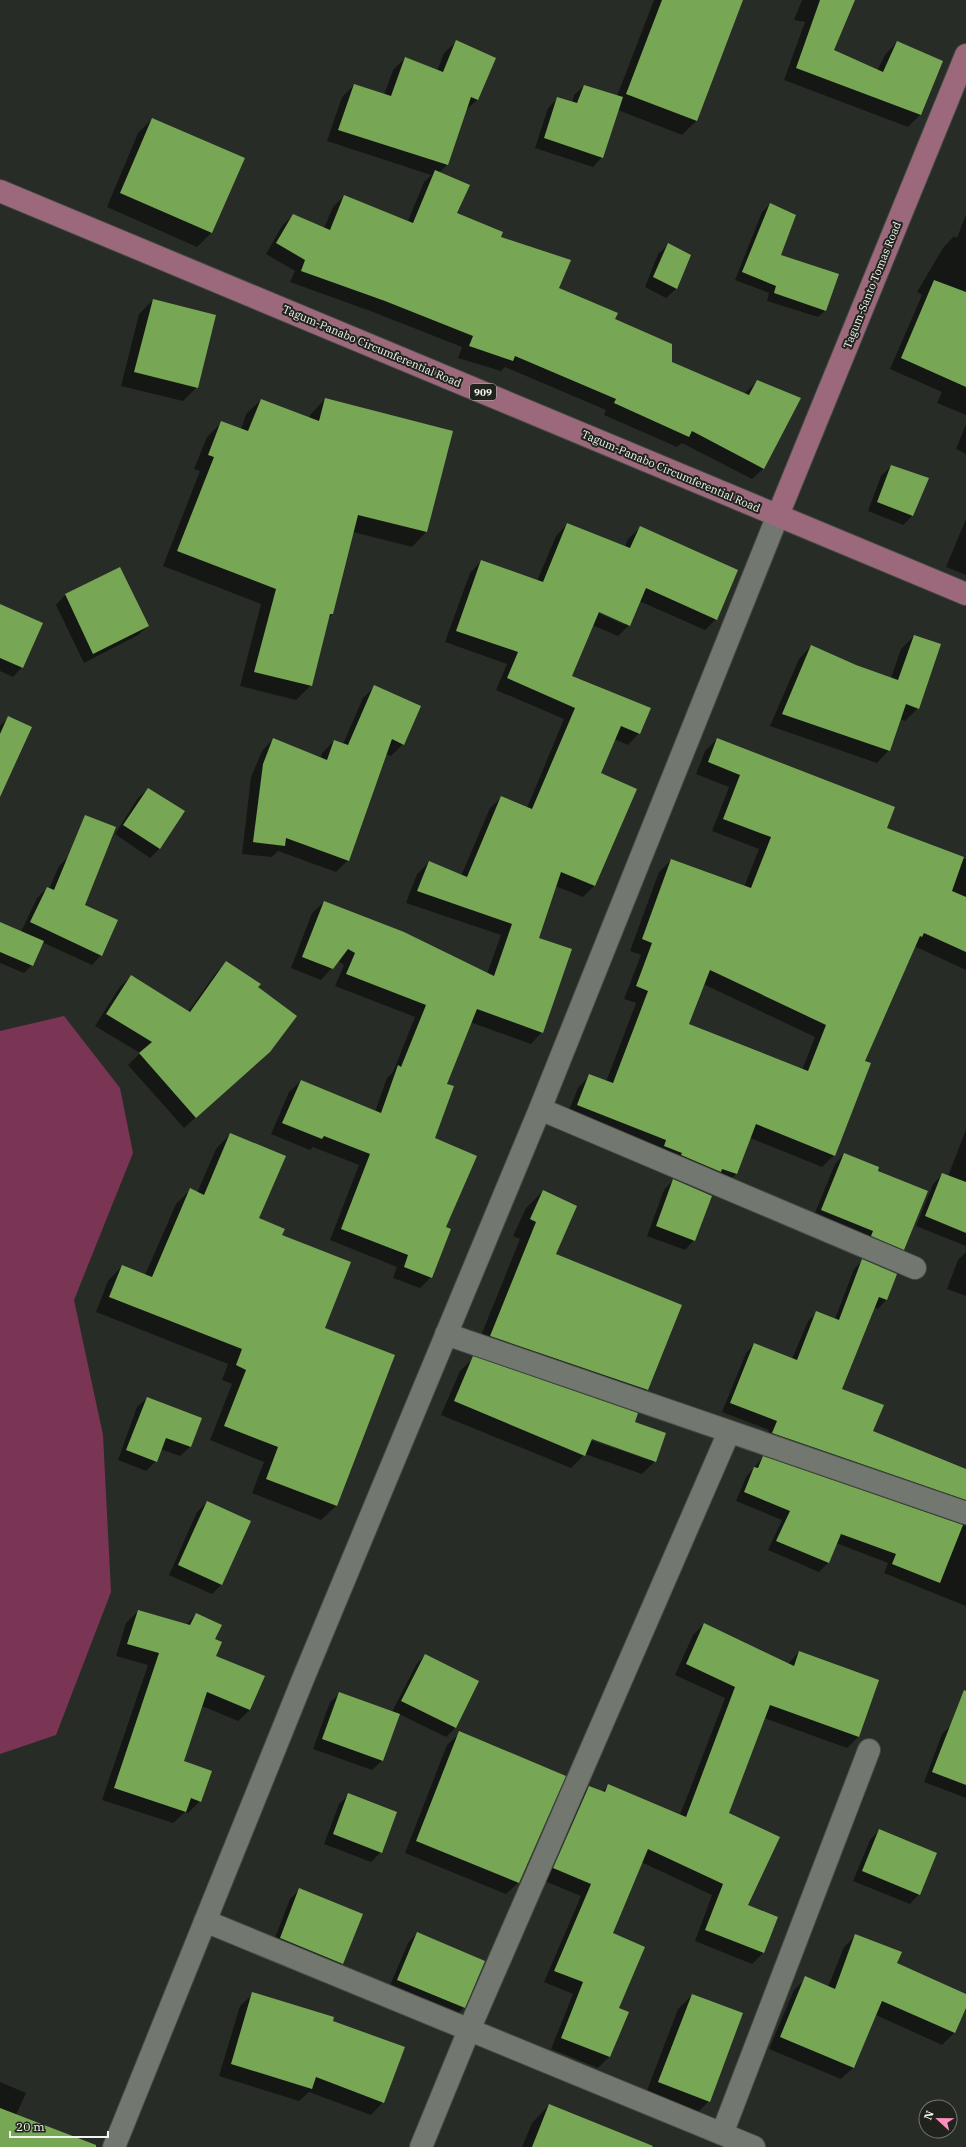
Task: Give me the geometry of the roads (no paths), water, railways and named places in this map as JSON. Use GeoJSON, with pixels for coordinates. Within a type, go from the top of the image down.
{"type":"FeatureCollection","features":[{"type":"Feature","properties":{"kind":"main road","name":"Tagum-Santo Tomas Road"},"geometry":{"type":"LineString","coordinates":[[778,516],[966,55]]}},
{"type":"Feature","properties":{"kind":"main road","name":"Tagum-Panabo Circumferential Road"},"geometry":{"type":"LineString","coordinates":[[0,191],[966,594]]}},
{"type":"Feature","properties":{"kind":"street"},"geometry":{"type":"LineString","coordinates":[[114,2147],[205,1921],[540,1109],[778,516]]}},
{"type":"Feature","properties":{"kind":"street"},"geometry":{"type":"LineString","coordinates":[[540,1109],[915,1268]]}},
{"type":"Feature","properties":{"kind":"street"},"geometry":{"type":"LineString","coordinates":[[446,1334],[966,1513]]}},
{"type":"Feature","properties":{"kind":"street"},"geometry":{"type":"LineString","coordinates":[[421,2147],[469,2030],[729,1432]]}},
{"type":"Feature","properties":{"kind":"street"},"geometry":{"type":"LineString","coordinates":[[722,2134],[870,1750]]}},
{"type":"Feature","properties":{"kind":"street"},"geometry":{"type":"LineString","coordinates":[[205,1921],[754,2147]]}}]}
